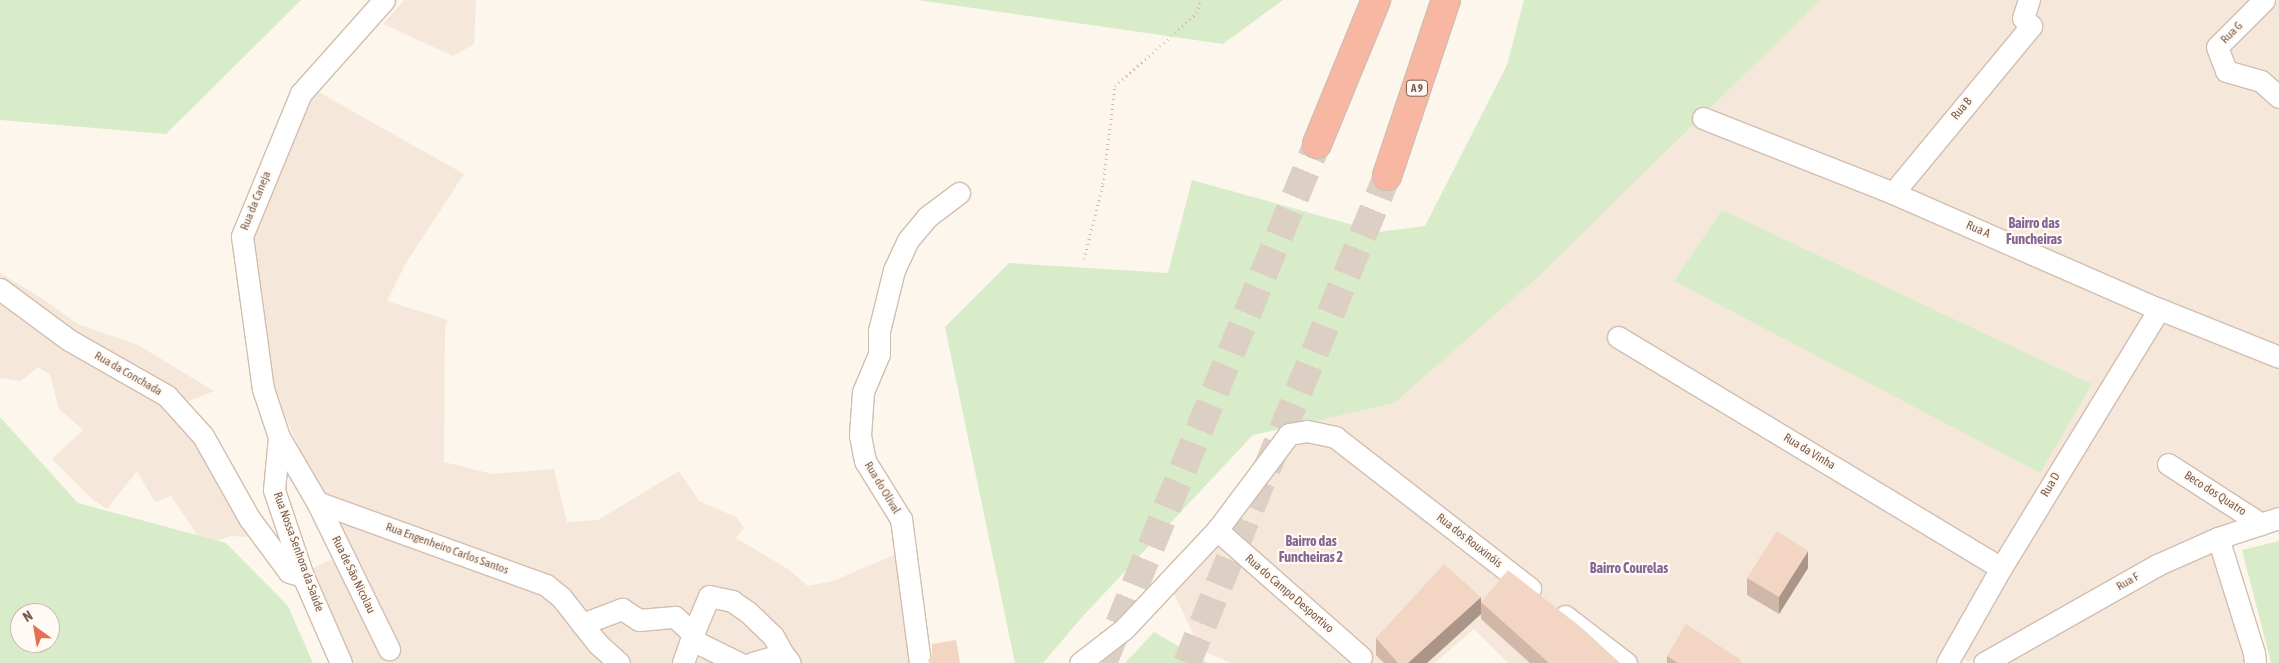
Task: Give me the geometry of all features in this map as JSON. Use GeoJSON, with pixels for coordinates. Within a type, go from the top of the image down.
{"type":"FeatureCollection","features":[{"type":"Feature","properties":{"kind":"highway"},"geometry":{"type":"LineString","coordinates":[[1317,144],[1376,0]]}},
{"type":"Feature","properties":{"kind":"highway","name":"A 9"},"geometry":{"type":"LineString","coordinates":[[1388,176],[1446,0]]}},
{"type":"Feature","properties":{"kind":"street","name":"Rua da Caneja"},"geometry":{"type":"LineString","coordinates":[[279,437],[263,389],[242,236],[301,93],[384,0]]}},
{"type":"Feature","properties":{"kind":"street","name":"Rua B"},"geometry":{"type":"LineString","coordinates":[[1893,193],[2031,26],[2023,18],[2029,0]]}},
{"type":"Feature","properties":{"kind":"street","name":"Rua G"},"geometry":{"type":"LineString","coordinates":[[2264,0],[2217,47],[2226,70],[2261,81],[2279,96]]}},
{"type":"Feature","properties":{"kind":"street","name":"Rua A"},"geometry":{"type":"LineString","coordinates":[[1703,118],[1893,193],[2159,309],[2279,358]]}},
{"type":"Feature","properties":{"kind":"street","name":"Rua do Olival"},"geometry":{"type":"LineString","coordinates":[[920,663],[901,518],[865,461],[860,435],[863,392],[879,354],[879,332],[894,270],[908,240],[927,217],[959,193]]}},
{"type":"Feature","properties":{"kind":"street","name":"Rua da Conchada"},"geometry":{"type":"LineString","coordinates":[[0,289],[69,340],[167,396],[202,436],[249,518],[290,572],[303,576]]}},
{"type":"Feature","properties":{"kind":"street","name":"Rua D"},"geometry":{"type":"LineString","coordinates":[[1947,663],[2001,568],[2159,309]]}},
{"type":"Feature","properties":{"kind":"street","name":"Rua da Vinha"},"geometry":{"type":"LineString","coordinates":[[1618,337],[2001,568]]}},
{"type":"Feature","properties":{"kind":"street","name":"Rua dos Rouxinóis"},"geometry":{"type":"LineString","coordinates":[[1217,530],[1289,434],[1307,431],[1335,437],[1626,663]]}},
{"type":"Feature","properties":{"kind":"street"},"geometry":{"type":"LineString","coordinates":[[279,437],[317,502]]}},
{"type":"Feature","properties":{"kind":"street","name":"Rua Nossa Senhora da Saúde"},"geometry":{"type":"LineString","coordinates":[[279,437],[274,490],[303,576],[341,663]]}},
{"type":"Feature","properties":{"kind":"street","name":"Beco dos Quatro"},"geometry":{"type":"LineString","coordinates":[[2168,464],[2270,521]]}},
{"type":"Feature","properties":{"kind":"street","name":"Rua Engenheiro Carlos Santos"},"geometry":{"type":"LineString","coordinates":[[317,502],[546,585],[561,597],[615,661]]}},
{"type":"Feature","properties":{"kind":"street","name":"Rua de São Nicolau"},"geometry":{"type":"LineString","coordinates":[[317,502],[389,649]]}},
{"type":"Feature","properties":{"kind":"street","name":"Rua F"},"geometry":{"type":"LineString","coordinates":[[1984,663],[2158,565],[2218,538],[2270,521]]}},
{"type":"Feature","properties":{"kind":"street"},"geometry":{"type":"LineString","coordinates":[[1080,663],[1124,629],[1217,530]]}},
{"type":"Feature","properties":{"kind":"street","name":"Rua do Campo Desportivo"},"geometry":{"type":"LineString","coordinates":[[1217,530],[1361,657]]}},
{"type":"Feature","properties":{"kind":"street"},"geometry":{"type":"LineString","coordinates":[[2218,538],[2255,663]]}},
{"type":"Feature","properties":{"kind":"street"},"geometry":{"type":"LineString","coordinates":[[683,663],[693,634],[710,596],[732,601],[748,612],[773,636],[786,659],[752,663]]}},
{"type":"Feature","properties":{"kind":"street"},"geometry":{"type":"LineString","coordinates":[[582,624],[622,609],[639,620],[675,617],[693,634],[698,643],[739,663]]}},
{"type":"Feature","properties":{"kind":"path"},"geometry":{"type":"LineString","coordinates":[[1084,259],[1103,184],[1115,86],[1197,13],[1200,0]]}},
{"type":"Feature","properties":{"kind":"shaded area"},"geometry":{"type":"Polygon","coordinates":[[[404,0],[476,0],[474,44],[453,56],[383,24],[404,0]]]}},
{"type":"Feature","properties":{"kind":"shaded area"},"geometry":{"type":"Polygon","coordinates":[[[1783,0],[2279,0],[2279,510],[2166,552],[1968,662],[1945,643],[1934,663],[1508,663],[1474,629],[1435,663],[1231,663],[1201,650],[1172,590],[1304,421],[1783,0]]]}},
{"type":"Feature","properties":{"kind":"shaded area"},"geometry":{"type":"Polygon","coordinates":[[[315,90],[464,174],[406,263],[387,301],[448,320],[445,327],[444,462],[493,474],[554,469],[567,522],[598,520],[679,471],[699,501],[736,517],[744,528],[736,538],[788,569],[808,586],[833,581],[901,552],[913,658],[958,651],[960,663],[345,663],[311,569],[337,557],[333,524],[264,369],[251,231],[271,198],[280,162],[299,113],[315,90]]]}},
{"type":"Feature","properties":{"kind":"shaded area"},"geometry":{"type":"Polygon","coordinates":[[[0,273],[40,297],[78,324],[138,345],[214,391],[187,402],[266,524],[247,537],[231,536],[204,545],[171,496],[155,502],[137,471],[107,509],[92,499],[52,459],[83,430],[59,409],[50,375],[38,367],[21,381],[0,378],[0,273]]]}},
{"type":"Feature","properties":{"kind":"shaded area"},"geometry":{"type":"Polygon","coordinates":[[[2232,545],[2263,663],[1999,663],[2192,555],[2232,545]]]}},
{"type":"Feature","properties":{"kind":"green space"},"geometry":{"type":"Polygon","coordinates":[[[0,0],[301,0],[166,134],[0,120],[0,0]]]}},
{"type":"Feature","properties":{"kind":"green space"},"geometry":{"type":"Polygon","coordinates":[[[917,0],[1283,0],[1223,44],[917,0]]]}},
{"type":"Feature","properties":{"kind":"green space"},"geometry":{"type":"Polygon","coordinates":[[[1524,0],[1820,0],[1540,275],[1394,403],[1253,435],[1083,616],[1043,663],[1015,663],[945,327],[1009,263],[1168,273],[1192,180],[1378,232],[1425,226],[1507,65],[1524,0]]]}},
{"type":"Feature","properties":{"kind":"green space"},"geometry":{"type":"Polygon","coordinates":[[[1722,210],[2092,384],[2040,473],[1674,281],[1722,210]]]}},
{"type":"Feature","properties":{"kind":"green space"},"geometry":{"type":"Polygon","coordinates":[[[0,417],[78,503],[226,543],[288,606],[313,663],[0,663],[0,417]]]}},
{"type":"Feature","properties":{"kind":"green space"},"geometry":{"type":"Polygon","coordinates":[[[2279,541],[2279,663],[2271,663],[2242,550],[2279,541]]]}},
{"type":"Feature","properties":{"kind":"green space"},"geometry":{"type":"Polygon","coordinates":[[[1154,632],[1208,663],[1125,663],[1154,632]]]}},
{"type":"Feature","properties":{"kind":"building"},"geometry":{"type":"Polygon","coordinates":[[[1777,531],[1808,551],[1779,597],[1747,578],[1777,531]]]}},
{"type":"Feature","properties":{"kind":"building"},"geometry":{"type":"Polygon","coordinates":[[[1444,564],[1481,597],[1408,663],[1398,663],[1376,638],[1444,564]]]}},
{"type":"Feature","properties":{"kind":"building"},"geometry":{"type":"Polygon","coordinates":[[[1508,570],[1582,628],[1620,663],[1549,663],[1481,602],[1508,570]]]}},
{"type":"Feature","properties":{"kind":"building"},"geometry":{"type":"Polygon","coordinates":[[[1686,624],[1741,660],[1740,663],[1678,663],[1667,656],[1686,624]]]}},
{"type":"Feature","properties":{"kind":"building"},"geometry":{"type":"Polygon","coordinates":[[[956,640],[960,663],[929,663],[928,660],[932,656],[932,644],[956,640]]]}},
{"type":"Feature","properties":{"kind":"tunnel"},"geometry":{"type":"LineString","coordinates":[[1103,663],[1317,144]]}},
{"type":"Feature","properties":{"kind":"tunnel"},"geometry":{"type":"LineString","coordinates":[[1187,663],[1387,176]]}},
{"type":"Feature","properties":{"kind":"district","name":"Bairro das Funcheiras"},"geometry":{"type":"Point","coordinates":[2034,232]}},
{"type":"Feature","properties":{"kind":"district","name":"Bairro das Funcheiras 2"},"geometry":{"type":"Point","coordinates":[1311,550]}},
{"type":"Feature","properties":{"kind":"district","name":"Bairro Courelas"},"geometry":{"type":"Point","coordinates":[1629,568]}}]}
